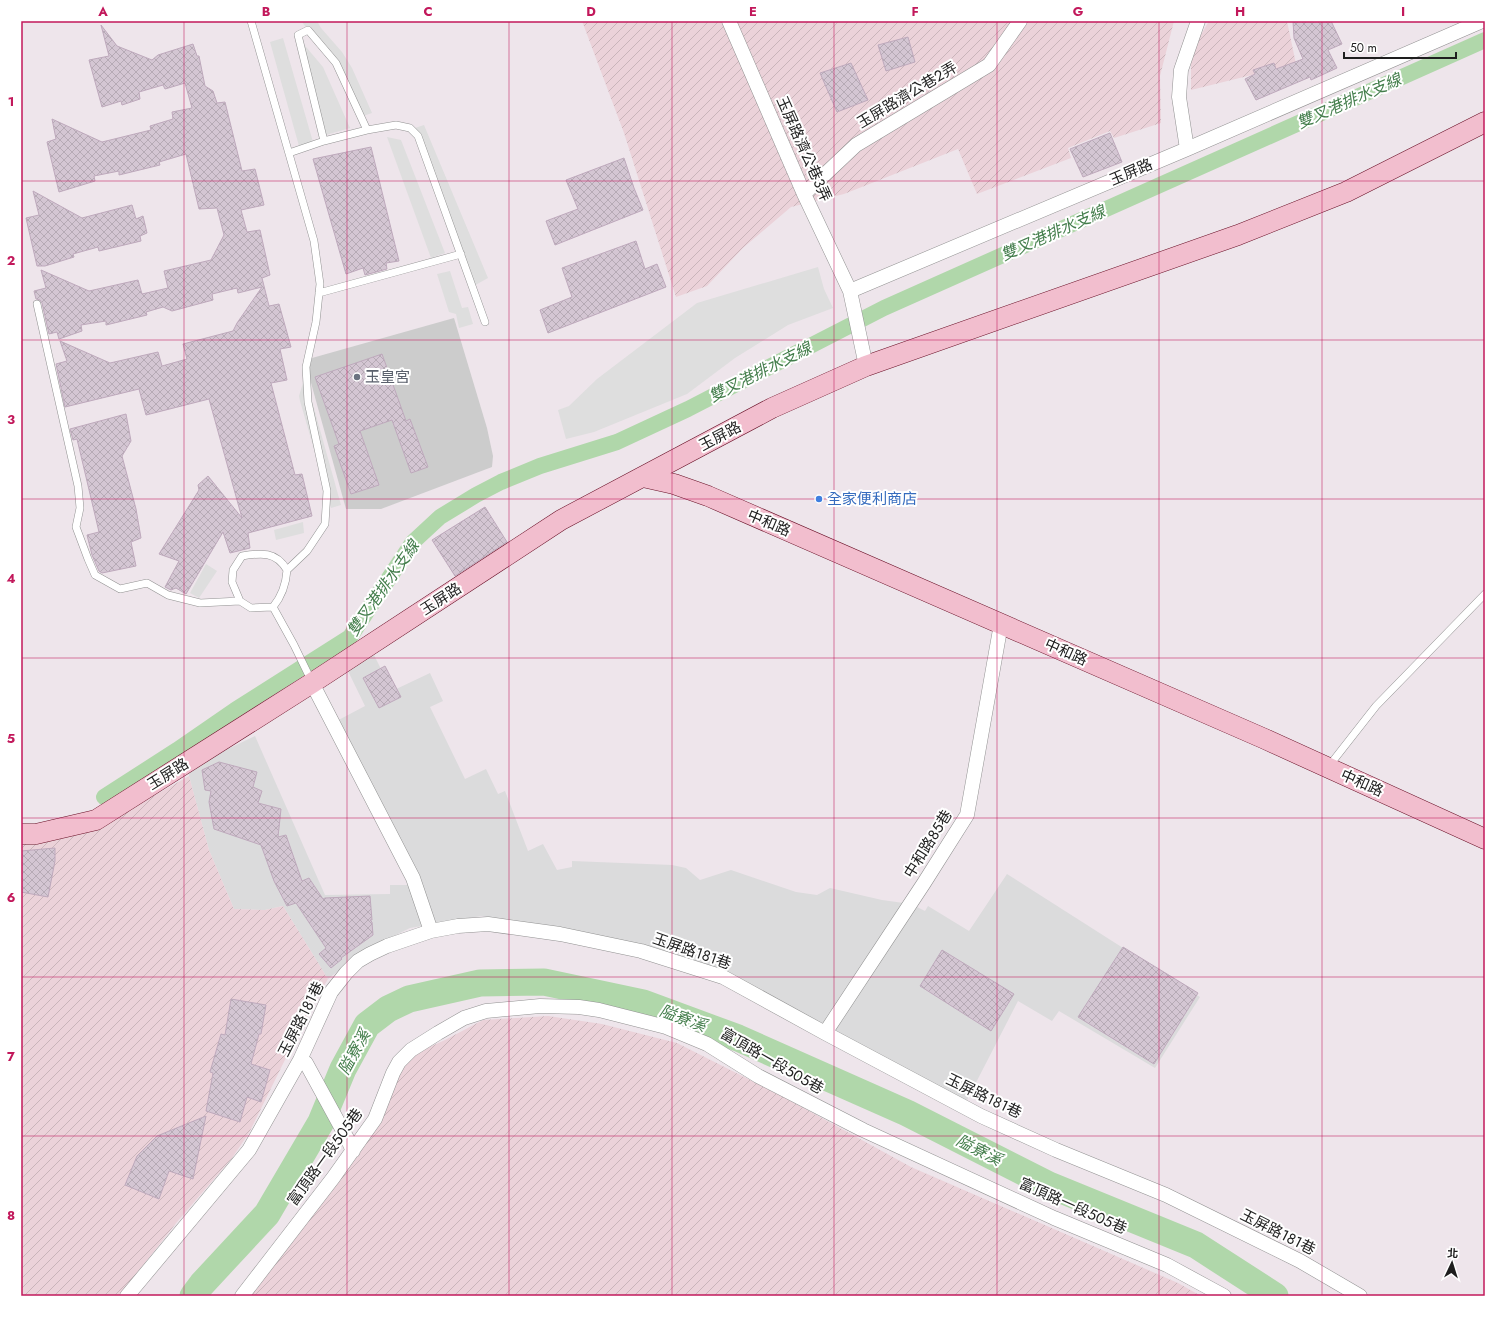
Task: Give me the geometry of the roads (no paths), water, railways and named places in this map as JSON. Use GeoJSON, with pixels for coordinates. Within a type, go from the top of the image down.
{"type":"FeatureCollection","features":[{"type":"Feature","properties":{"kind":"street","name":"玉屏路濟公巷3弄"},"geometry":{"type":"LineString","coordinates":[[729,21],[804,194],[850,291]]}},
{"type":"Feature","properties":{"kind":"street","name":"玉屏路濟公巷2弄"},"geometry":{"type":"LineString","coordinates":[[804,194],[856,145],[989,65],[1020,21]]}},
{"type":"Feature","properties":{"kind":"street"},"geometry":{"type":"LineString","coordinates":[[1187,149],[1179,97],[1181,70],[1198,21]]}},
{"type":"Feature","properties":{"kind":"street","name":"玉屏路"},"geometry":{"type":"LineString","coordinates":[[850,291],[1187,149],[1482,21]]}},
{"type":"Feature","properties":{"kind":"street","name":"玉屏路"},"geometry":{"type":"LineString","coordinates":[[21,834],[36,834],[96,820],[312,683],[562,520],[772,408],[866,366],[1238,235],[1318,204],[1346,192],[1485,122]]}},
{"type":"Feature","properties":{"kind":"street"},"geometry":{"type":"LineString","coordinates":[[850,291],[866,366]]}},
{"type":"Feature","properties":{"kind":"street","name":"中和路"},"geometry":{"type":"LineString","coordinates":[[643,478],[674,484],[708,496],[1328,768],[1485,839]]}},
{"type":"Feature","properties":{"kind":"street","name":"中和路85巷"},"geometry":{"type":"LineString","coordinates":[[825,1033],[967,815],[1001,624]]}},
{"type":"Feature","properties":{"kind":"street"},"geometry":{"type":"LineString","coordinates":[[312,683],[413,878],[431,931]]}},
{"type":"Feature","properties":{"kind":"street","name":"玉屏路181巷"},"geometry":{"type":"LineString","coordinates":[[127,1296],[249,1150],[303,1062],[331,992],[354,965],[370,954],[387,946],[431,931],[458,926],[488,924],[560,934],[641,951],[723,977],[981,1116],[1056,1150],[1166,1195],[1300,1261],[1360,1296]]}},
{"type":"Feature","properties":{"kind":"street","name":"富頂路一段505巷"},"geometry":{"type":"LineString","coordinates":[[242,1296],[350,1146],[375,1119],[399,1062],[410,1050],[438,1032],[464,1018],[486,1011],[515,1007],[540,1006],[579,1007],[599,1010],[666,1027],[707,1044],[758,1076],[863,1130],[1054,1218],[1167,1265],[1224,1296]]}},
{"type":"Feature","properties":{"kind":"street"},"geometry":{"type":"LineString","coordinates":[[303,1062],[350,1146]]}},
{"type":"Feature","properties":{"kind":"lane"},"geometry":{"type":"LineString","coordinates":[[251,21],[314,241],[320,284],[316,322],[306,367],[308,402],[327,491],[325,524],[308,551],[286,570]]}},
{"type":"Feature","properties":{"kind":"lane"},"geometry":{"type":"LineString","coordinates":[[324,141],[298,35],[308,30],[336,63],[367,130]]}},
{"type":"Feature","properties":{"kind":"lane"},"geometry":{"type":"LineString","coordinates":[[289,153],[324,141],[367,130],[396,125],[410,128],[418,136],[485,322]]}},
{"type":"Feature","properties":{"kind":"lane"},"geometry":{"type":"LineString","coordinates":[[319,293],[461,254]]}},
{"type":"Feature","properties":{"kind":"lane"},"geometry":{"type":"LineString","coordinates":[[37,304],[78,486],[80,508],[76,527],[95,575],[120,589],[147,583],[168,595],[200,603],[240,601]]}},
{"type":"Feature","properties":{"kind":"lane"},"geometry":{"type":"LineString","coordinates":[[257,553],[271,555],[282,562],[286,570],[286,582],[280,599],[273,607],[251,608],[240,601],[232,582],[233,570],[242,556],[257,553]]}},
{"type":"Feature","properties":{"kind":"lane"},"geometry":{"type":"LineString","coordinates":[[1328,768],[1376,706],[1485,594]]}},
{"type":"Feature","properties":{"kind":"lane"},"geometry":{"type":"LineString","coordinates":[[273,607],[312,683]]}},
{"type":"Feature","properties":{"kind":"waterway","name":"雙叉港排水支線"},"geometry":{"type":"LineString","coordinates":[[104,797],[177,750],[235,710],[350,637],[413,542],[440,517],[476,495],[501,482],[540,466],[617,442],[688,409],[884,308],[1485,40]]}},
{"type":"Feature","properties":{"kind":"waterway","name":"隘寮溪"},"geometry":{"type":"LineString","coordinates":[[193,1296],[202,1284],[267,1214],[321,1122],[343,1069],[367,1025],[388,1009],[409,999],[480,983],[544,982],[643,1003],[738,1038],[907,1113],[1049,1185],[1196,1245],[1275,1296]]}},
{"type":"Feature","properties":{"kind":"place","name":"玉皇宮"},"geometry":{"type":"Point","coordinates":[357,377]}},
{"type":"Feature","properties":{"kind":"place","name":"全家便利商店"},"geometry":{"type":"Point","coordinates":[819,499]}}]}
